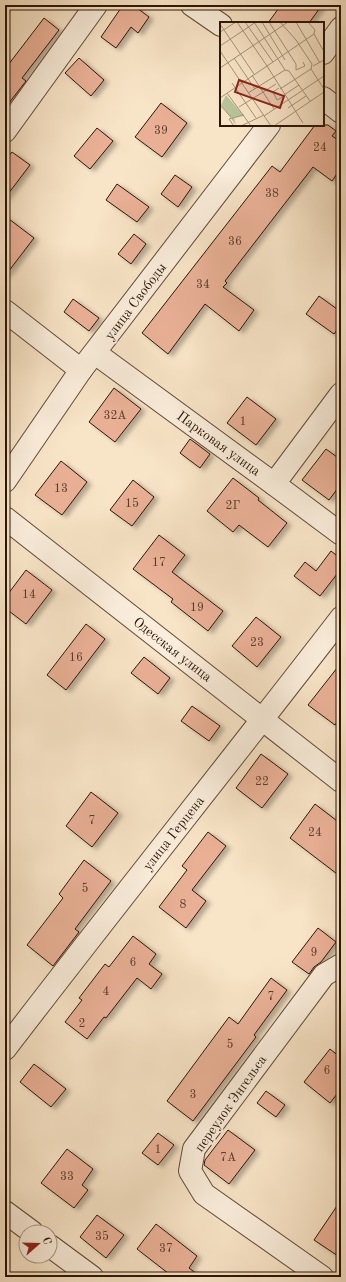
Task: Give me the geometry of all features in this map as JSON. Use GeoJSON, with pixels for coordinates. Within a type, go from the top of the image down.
{"type":"FeatureCollection","features":[{"type":"Feature","properties":{"kind":"street"},"geometry":{"type":"LineString","coordinates":[[5,131],[96,5]]}},
{"type":"Feature","properties":{"kind":"street"},"geometry":{"type":"LineString","coordinates":[[192,5],[220,24]]}},
{"type":"Feature","properties":{"kind":"street"},"geometry":{"type":"LineString","coordinates":[[324,52],[341,28]]}},
{"type":"Feature","properties":{"kind":"street"},"geometry":{"type":"LineString","coordinates":[[324,99],[341,112]]}},
{"type":"Feature","properties":{"kind":"street","name":"улица Свободы"},"geometry":{"type":"LineString","coordinates":[[5,481],[81,370],[268,126]]}},
{"type":"Feature","properties":{"kind":"street"},"geometry":{"type":"LineString","coordinates":[[5,311],[81,370]]}},
{"type":"Feature","properties":{"kind":"street","name":"Парковая улица"},"geometry":{"type":"LineString","coordinates":[[95,353],[341,534]]}},
{"type":"Feature","properties":{"kind":"street"},"geometry":{"type":"LineString","coordinates":[[274,484],[341,394]]}},
{"type":"Feature","properties":{"kind":"street","name":"Одесская улица"},"geometry":{"type":"LineString","coordinates":[[5,518],[341,780]]}},
{"type":"Feature","properties":{"kind":"street","name":"улица Герцена"},"geometry":{"type":"LineString","coordinates":[[5,1049],[341,618]]}},
{"type":"Feature","properties":{"kind":"street","name":"переулок Энгельса"},"geometry":{"type":"LineString","coordinates":[[322,1277],[204,1194],[190,1171],[194,1149],[324,975],[341,965]]}},
{"type":"Feature","properties":{"kind":"street"},"geometry":{"type":"LineString","coordinates":[[5,1212],[21,1224]]}},
{"type":"Feature","properties":{"kind":"street"},"geometry":{"type":"LineString","coordinates":[[58,1252],[92,1277]]}},
{"type":"Feature","properties":{"kind":"building"},"geometry":{"type":"Polygon","coordinates":[[[123,5],[133,5],[149,17],[138,33],[131,27],[116,48],[101,37],[123,5]]]}},
{"type":"Feature","properties":{"kind":"building"},"geometry":{"type":"Polygon","coordinates":[[[281,5],[322,5],[310,22],[269,22],[281,5]]]}},
{"type":"Feature","properties":{"kind":"building"},"geometry":{"type":"Polygon","coordinates":[[[44,18],[59,30],[22,78],[26,81],[5,108],[5,69],[44,18]]]}},
{"type":"Feature","properties":{"kind":"building"},"geometry":{"type":"Polygon","coordinates":[[[79,58],[104,80],[91,96],[65,73],[79,58]]]}},
{"type":"Feature","properties":{"kind":"building"},"geometry":{"type":"Polygon","coordinates":[[[161,103],[187,123],[162,157],[135,137],[161,103]]]}},
{"type":"Feature","properties":{"kind":"building"},"geometry":{"type":"Polygon","coordinates":[[[328,125],[336,131],[332,136],[341,142],[341,168],[332,181],[313,167],[225,281],[227,283],[223,287],[254,310],[239,331],[205,304],[168,354],[142,333],[272,166],[280,172],[314,126],[328,125]]]}},
{"type":"Feature","properties":{"kind":"building"},"geometry":{"type":"Polygon","coordinates":[[[97,128],[113,141],[90,169],[74,156],[97,128]]]}},
{"type":"Feature","properties":{"kind":"building"},"geometry":{"type":"Polygon","coordinates":[[[12,152],[30,165],[5,198],[5,161],[12,152]]]}},
{"type":"Feature","properties":{"kind":"building"},"geometry":{"type":"Polygon","coordinates":[[[175,175],[192,187],[178,207],[161,194],[175,175]]]}},
{"type":"Feature","properties":{"kind":"building"},"geometry":{"type":"Polygon","coordinates":[[[117,184],[149,207],[137,222],[106,200],[117,184]]]}},
{"type":"Feature","properties":{"kind":"building"},"geometry":{"type":"Polygon","coordinates":[[[5,216],[34,238],[5,276],[5,216]]]}},
{"type":"Feature","properties":{"kind":"building"},"geometry":{"type":"Polygon","coordinates":[[[134,234],[146,244],[131,264],[118,254],[134,234]]]}},
{"type":"Feature","properties":{"kind":"building"},"geometry":{"type":"Polygon","coordinates":[[[319,296],[341,312],[341,324],[334,334],[306,314],[319,296]]]}},
{"type":"Feature","properties":{"kind":"building"},"geometry":{"type":"Polygon","coordinates":[[[73,299],[99,318],[89,331],[64,312],[73,299]]]}},
{"type":"Feature","properties":{"kind":"building"},"geometry":{"type":"Polygon","coordinates":[[[114,388],[141,409],[115,442],[89,422],[114,388]]]}},
{"type":"Feature","properties":{"kind":"building"},"geometry":{"type":"Polygon","coordinates":[[[247,397],[276,419],[256,445],[227,423],[247,397]]]}},
{"type":"Feature","properties":{"kind":"building"},"geometry":{"type":"Polygon","coordinates":[[[190,439],[210,454],[200,468],[180,453],[190,439]]]}},
{"type":"Feature","properties":{"kind":"building"},"geometry":{"type":"Polygon","coordinates":[[[326,449],[341,460],[341,484],[329,500],[302,480],[326,449]]]}},
{"type":"Feature","properties":{"kind":"building"},"geometry":{"type":"Polygon","coordinates":[[[61,461],[87,482],[62,515],[35,495],[61,461]]]}},
{"type":"Feature","properties":{"kind":"building"},"geometry":{"type":"Polygon","coordinates":[[[233,478],[259,498],[258,500],[287,523],[268,547],[239,525],[233,532],[207,511],[233,478]]]}},
{"type":"Feature","properties":{"kind":"building"},"geometry":{"type":"Polygon","coordinates":[[[133,480],[154,497],[132,526],[110,510],[133,480]]]}},
{"type":"Feature","properties":{"kind":"building"},"geometry":{"type":"Polygon","coordinates":[[[159,535],[185,555],[172,572],[223,611],[208,631],[171,602],[173,599],[133,569],[159,535]]]}},
{"type":"Feature","properties":{"kind":"building"},"geometry":{"type":"Polygon","coordinates":[[[331,551],[341,559],[341,569],[320,596],[294,576],[305,562],[316,571],[331,551]]]}},
{"type":"Feature","properties":{"kind":"building"},"geometry":{"type":"Polygon","coordinates":[[[26,570],[52,590],[26,624],[5,608],[5,598],[26,570]]]}},
{"type":"Feature","properties":{"kind":"building"},"geometry":{"type":"Polygon","coordinates":[[[256,617],[281,637],[257,667],[232,646],[256,617]]]}},
{"type":"Feature","properties":{"kind":"building"},"geometry":{"type":"Polygon","coordinates":[[[86,624],[105,639],[66,690],[47,675],[86,624]]]}},
{"type":"Feature","properties":{"kind":"building"},"geometry":{"type":"Polygon","coordinates":[[[144,657],[170,678],[158,694],[131,673],[144,657]]]}},
{"type":"Feature","properties":{"kind":"building"},"geometry":{"type":"Polygon","coordinates":[[[341,663],[341,717],[335,725],[308,705],[341,663]]]}},
{"type":"Feature","properties":{"kind":"building"},"geometry":{"type":"Polygon","coordinates":[[[192,706],[220,726],[209,741],[181,721],[192,706]]]}},
{"type":"Feature","properties":{"kind":"building"},"geometry":{"type":"Polygon","coordinates":[[[261,754],[288,774],[262,808],[236,788],[261,754]]]}},
{"type":"Feature","properties":{"kind":"building"},"geometry":{"type":"Polygon","coordinates":[[[91,792],[118,813],[92,847],[66,826],[91,792]]]}},
{"type":"Feature","properties":{"kind":"building"},"geometry":{"type":"Polygon","coordinates":[[[315,804],[341,824],[341,877],[290,838],[315,804]]]}},
{"type":"Feature","properties":{"kind":"building"},"geometry":{"type":"Polygon","coordinates":[[[208,832],[226,846],[192,890],[206,901],[186,928],[159,907],[187,870],[182,866],[208,832]]]}},
{"type":"Feature","properties":{"kind":"building"},"geometry":{"type":"Polygon","coordinates":[[[84,860],[111,881],[75,929],[79,932],[53,966],[27,945],[63,898],[59,894],[84,860]]]}},
{"type":"Feature","properties":{"kind":"building"},"geometry":{"type":"Polygon","coordinates":[[[318,928],[336,942],[321,962],[314,967],[309,974],[292,962],[318,928]]]}},
{"type":"Feature","properties":{"kind":"building"},"geometry":{"type":"Polygon","coordinates":[[[133,936],[156,954],[149,964],[162,974],[151,989],[137,978],[106,1018],[104,1017],[87,1039],[65,1022],[82,1000],[79,998],[105,964],[109,967],[133,936]]]}},
{"type":"Feature","properties":{"kind":"building"},"geometry":{"type":"Polygon","coordinates":[[[271,978],[287,990],[254,1035],[256,1037],[193,1121],[167,1101],[229,1017],[238,1024],[271,978]]]}},
{"type":"Feature","properties":{"kind":"building"},"geometry":{"type":"Polygon","coordinates":[[[330,1049],[341,1058],[341,1089],[330,1103],[304,1082],[330,1049]]]}},
{"type":"Feature","properties":{"kind":"building"},"geometry":{"type":"Polygon","coordinates":[[[34,1064],[66,1089],[51,1107],[20,1082],[34,1064]]]}},
{"type":"Feature","properties":{"kind":"building"},"geometry":{"type":"Polygon","coordinates":[[[266,1091],[285,1105],[276,1117],[257,1103],[266,1091]]]}},
{"type":"Feature","properties":{"kind":"building"},"geometry":{"type":"Polygon","coordinates":[[[228,1130],[255,1150],[229,1184],[204,1165],[205,1160],[228,1130]]]}},
{"type":"Feature","properties":{"kind":"building"},"geometry":{"type":"Polygon","coordinates":[[[158,1133],[174,1145],[158,1165],[142,1153],[158,1133]]]}},
{"type":"Feature","properties":{"kind":"building"},"geometry":{"type":"Polygon","coordinates":[[[67,1149],[93,1169],[82,1185],[88,1190],[74,1208],[41,1183],[67,1149]]]}},
{"type":"Feature","properties":{"kind":"building"},"geometry":{"type":"Polygon","coordinates":[[[341,1200],[341,1258],[314,1240],[341,1200]]]}},
{"type":"Feature","properties":{"kind":"building"},"geometry":{"type":"Polygon","coordinates":[[[97,1215],[124,1235],[106,1258],[80,1237],[97,1215]]]}},
{"type":"Feature","properties":{"kind":"building"},"geometry":{"type":"Polygon","coordinates":[[[156,1224],[197,1256],[189,1268],[201,1277],[173,1277],[137,1249],[156,1224]]]}}]}
